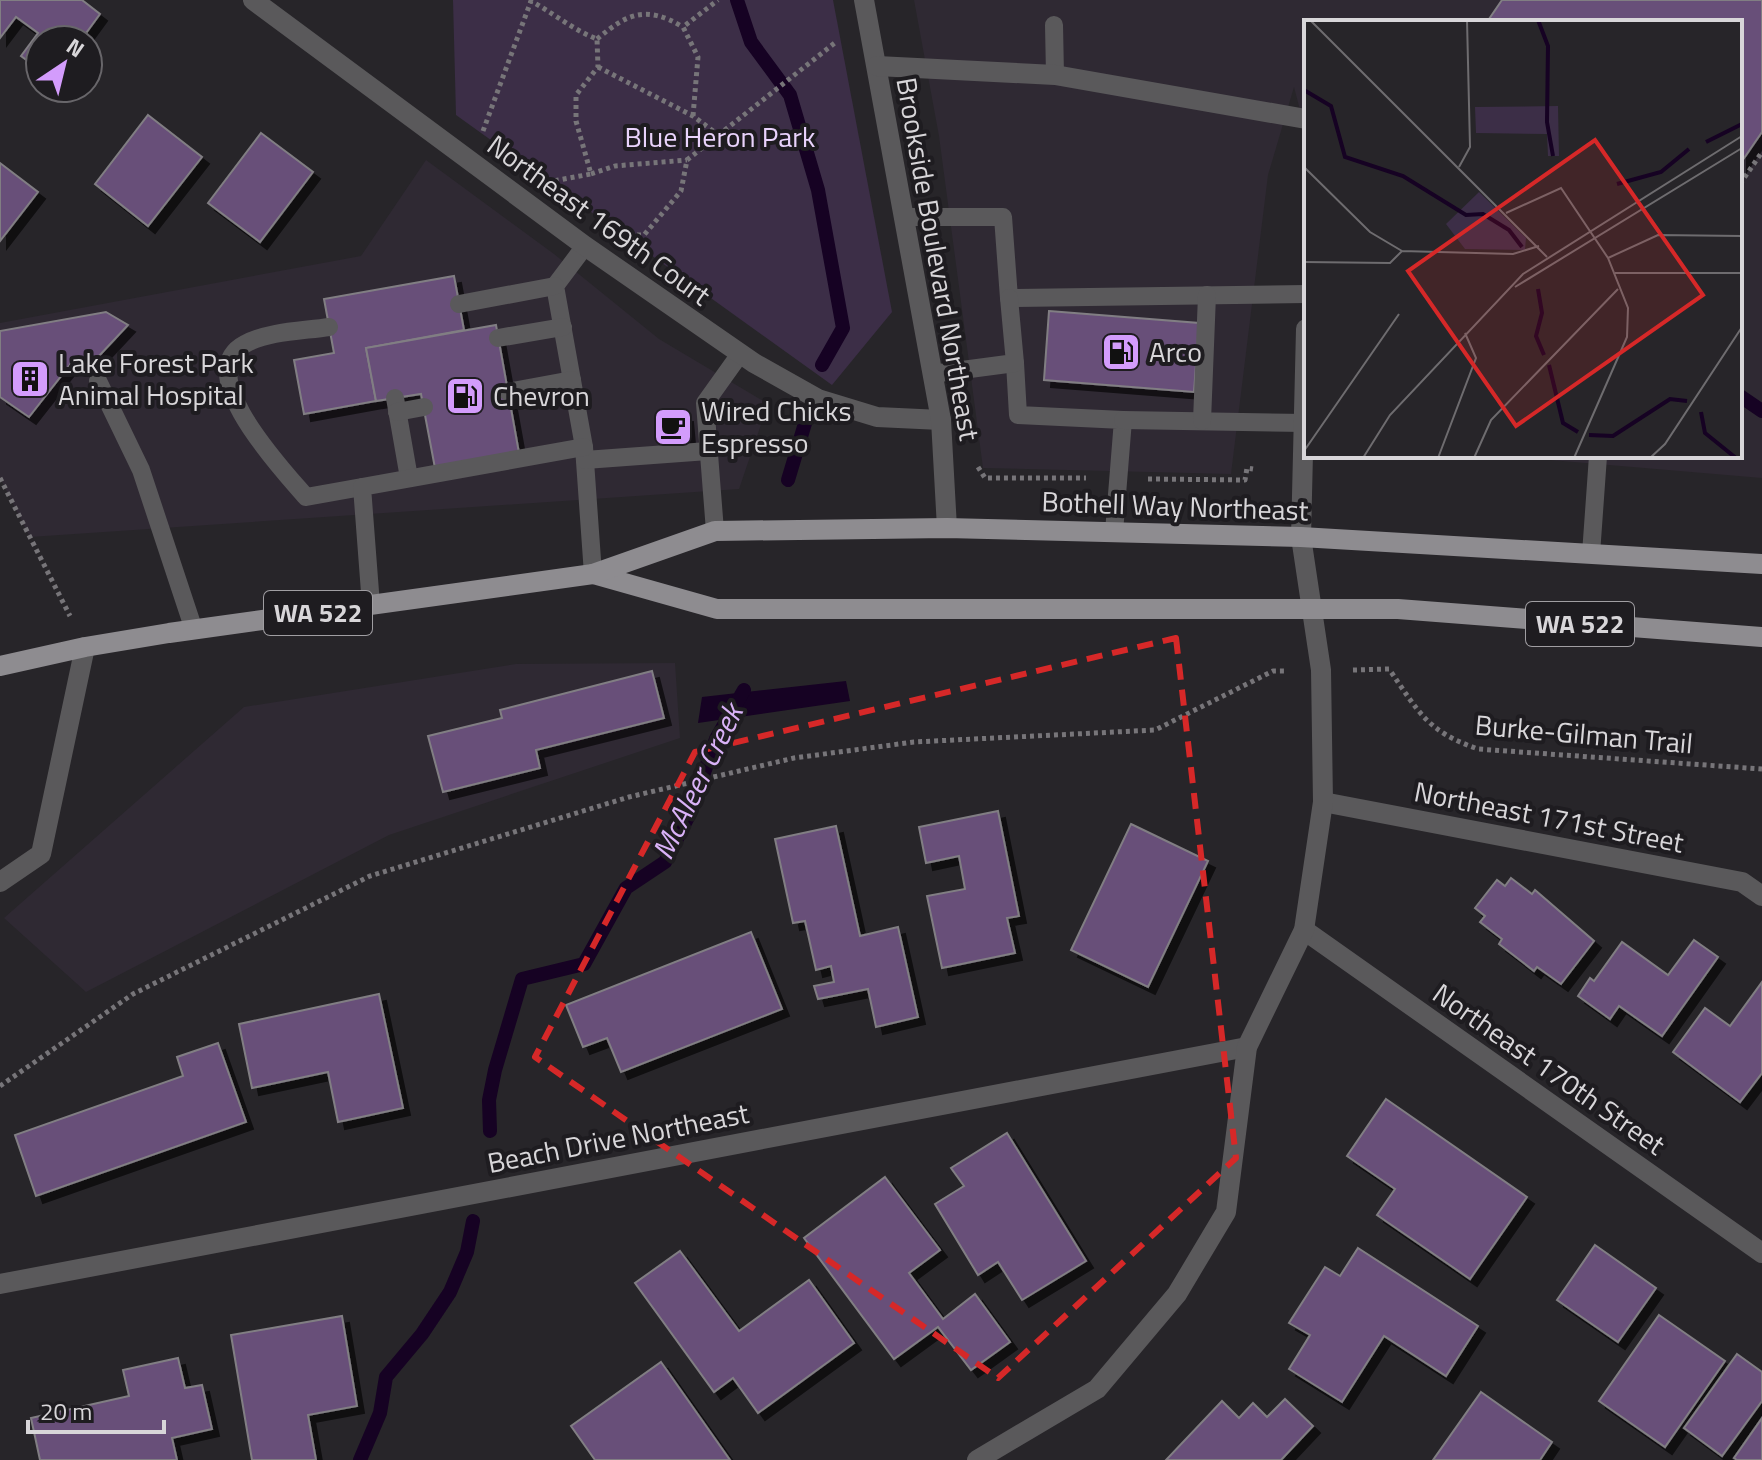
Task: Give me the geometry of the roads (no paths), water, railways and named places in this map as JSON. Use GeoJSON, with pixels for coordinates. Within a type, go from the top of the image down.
{"type":"FeatureCollection","features":[{"type":"Feature","properties":{"kind":"main road","name":"Bothell Way Northeast"},"geometry":{"type":"LineString","coordinates":[[0,666],[85,647],[194,630],[593,574],[715,531],[947,528],[1301,537],[1762,564]]}},
{"type":"Feature","properties":{"kind":"main road","name":"Bothell Way Northeast"},"geometry":{"type":"LineString","coordinates":[[593,574],[717,609],[1398,609],[1762,637]]}},
{"type":"Feature","properties":{"kind":"street","name":"Northeast 169th Court"},"geometry":{"type":"LineString","coordinates":[[253,0],[585,246],[740,354],[818,399],[877,417],[941,420]]}},
{"type":"Feature","properties":{"kind":"street","name":"Brookside Boulevard Northeast"},"geometry":{"type":"LineString","coordinates":[[864,0],[941,420],[947,528]]}},
{"type":"Feature","properties":{"kind":"street"},"geometry":{"type":"LineString","coordinates":[[877,66],[1055,75],[1304,119]]}},
{"type":"Feature","properties":{"kind":"street"},"geometry":{"type":"LineString","coordinates":[[977,1460],[1097,1389],[1177,1294],[1226,1212],[1247,1047],[1304,930],[1323,802],[1321,670],[1301,537],[1304,452]]}},
{"type":"Feature","properties":{"kind":"street"},"geometry":{"type":"LineString","coordinates":[[0,882],[41,854],[85,647]]}},
{"type":"Feature","properties":{"kind":"street","name":"Northeast 171st Street"},"geometry":{"type":"LineString","coordinates":[[1323,802],[1742,882],[1762,896]]}},
{"type":"Feature","properties":{"kind":"street","name":"Northeast 170th Street"},"geometry":{"type":"LineString","coordinates":[[1304,930],[1762,1253]]}},
{"type":"Feature","properties":{"kind":"street","name":"Beach Drive Northeast"},"geometry":{"type":"LineString","coordinates":[[0,1284],[1247,1047]]}},
{"type":"Feature","properties":{"kind":"lane"},"geometry":{"type":"LineString","coordinates":[[1054,25],[1055,75]]}},
{"type":"Feature","properties":{"kind":"lane"},"geometry":{"type":"LineString","coordinates":[[904,217],[1003,217],[1018,415],[1304,423]]}},
{"type":"Feature","properties":{"kind":"lane"},"geometry":{"type":"LineString","coordinates":[[459,304],[555,286],[585,246]]}},
{"type":"Feature","properties":{"kind":"lane"},"geometry":{"type":"LineString","coordinates":[[555,286],[585,454],[593,574]]}},
{"type":"Feature","properties":{"kind":"lane"},"geometry":{"type":"LineString","coordinates":[[1009,298],[1304,294]]}},
{"type":"Feature","properties":{"kind":"lane"},"geometry":{"type":"LineString","coordinates":[[1202,421],[1207,295]]}},
{"type":"Feature","properties":{"kind":"lane"},"geometry":{"type":"LineString","coordinates":[[329,327],[242,345],[232,357],[228,370],[230,385],[246,424],[306,497],[409,478],[585,454],[708,451]]}},
{"type":"Feature","properties":{"kind":"lane"},"geometry":{"type":"LineString","coordinates":[[498,338],[563,327]]}},
{"type":"Feature","properties":{"kind":"lane"},"geometry":{"type":"LineString","coordinates":[[715,531],[705,403],[740,354]]}},
{"type":"Feature","properties":{"kind":"lane"},"geometry":{"type":"LineString","coordinates":[[932,374],[1015,363]]}},
{"type":"Feature","properties":{"kind":"lane"},"geometry":{"type":"LineString","coordinates":[[508,392],[572,380]]}},
{"type":"Feature","properties":{"kind":"lane"},"geometry":{"type":"LineString","coordinates":[[98,381],[141,470],[194,630]]}},
{"type":"Feature","properties":{"kind":"lane"},"geometry":{"type":"LineString","coordinates":[[409,478],[396,405],[424,407]]}},
{"type":"Feature","properties":{"kind":"lane"},"geometry":{"type":"LineString","coordinates":[[1114,532],[1123,420]]}},
{"type":"Feature","properties":{"kind":"lane"},"geometry":{"type":"LineString","coordinates":[[1591,554],[1598,458]]}},
{"type":"Feature","properties":{"kind":"lane"},"geometry":{"type":"LineString","coordinates":[[362,487],[371,605]]}},
{"type":"Feature","properties":{"kind":"waterway","name":"McAleer Creek"},"geometry":{"type":"LineString","coordinates":[[737,0],[751,42],[790,95],[818,190],[843,328],[822,365]]}},
{"type":"Feature","properties":{"kind":"waterway"},"geometry":{"type":"LineString","coordinates":[[1742,397],[1762,411]]}},
{"type":"Feature","properties":{"kind":"waterway","name":"McAleer Creek"},"geometry":{"type":"LineString","coordinates":[[788,480],[806,420]]}},
{"type":"Feature","properties":{"kind":"waterway","name":"McAleer Creek"},"geometry":{"type":"LineString","coordinates":[[490,1131],[489,1100],[495,1070],[522,979],[584,964],[626,888],[665,862],[689,815],[716,739],[744,690]]}},
{"type":"Feature","properties":{"kind":"waterway","name":"McAleer Creek"},"geometry":{"type":"LineString","coordinates":[[360,1460],[380,1413],[386,1377],[422,1334],[450,1292],[467,1252],[473,1221]]}},
{"type":"Feature","properties":{"kind":"place","name":"Arco"},"geometry":{"type":"Point","coordinates":[1121,352]}},
{"type":"Feature","properties":{"kind":"place","name":"Lake Forest Park Animal Hospital"},"geometry":{"type":"Point","coordinates":[30,379]}},
{"type":"Feature","properties":{"kind":"place","name":"Chevron"},"geometry":{"type":"Point","coordinates":[465,396]}},
{"type":"Feature","properties":{"kind":"place","name":"Wired Chicks Espresso"},"geometry":{"type":"Point","coordinates":[673,427]}},
{"type":"Feature","properties":{"kind":"park label","name":"Blue Heron Park"},"geometry":{"type":"Point","coordinates":[720,137]}}]}
